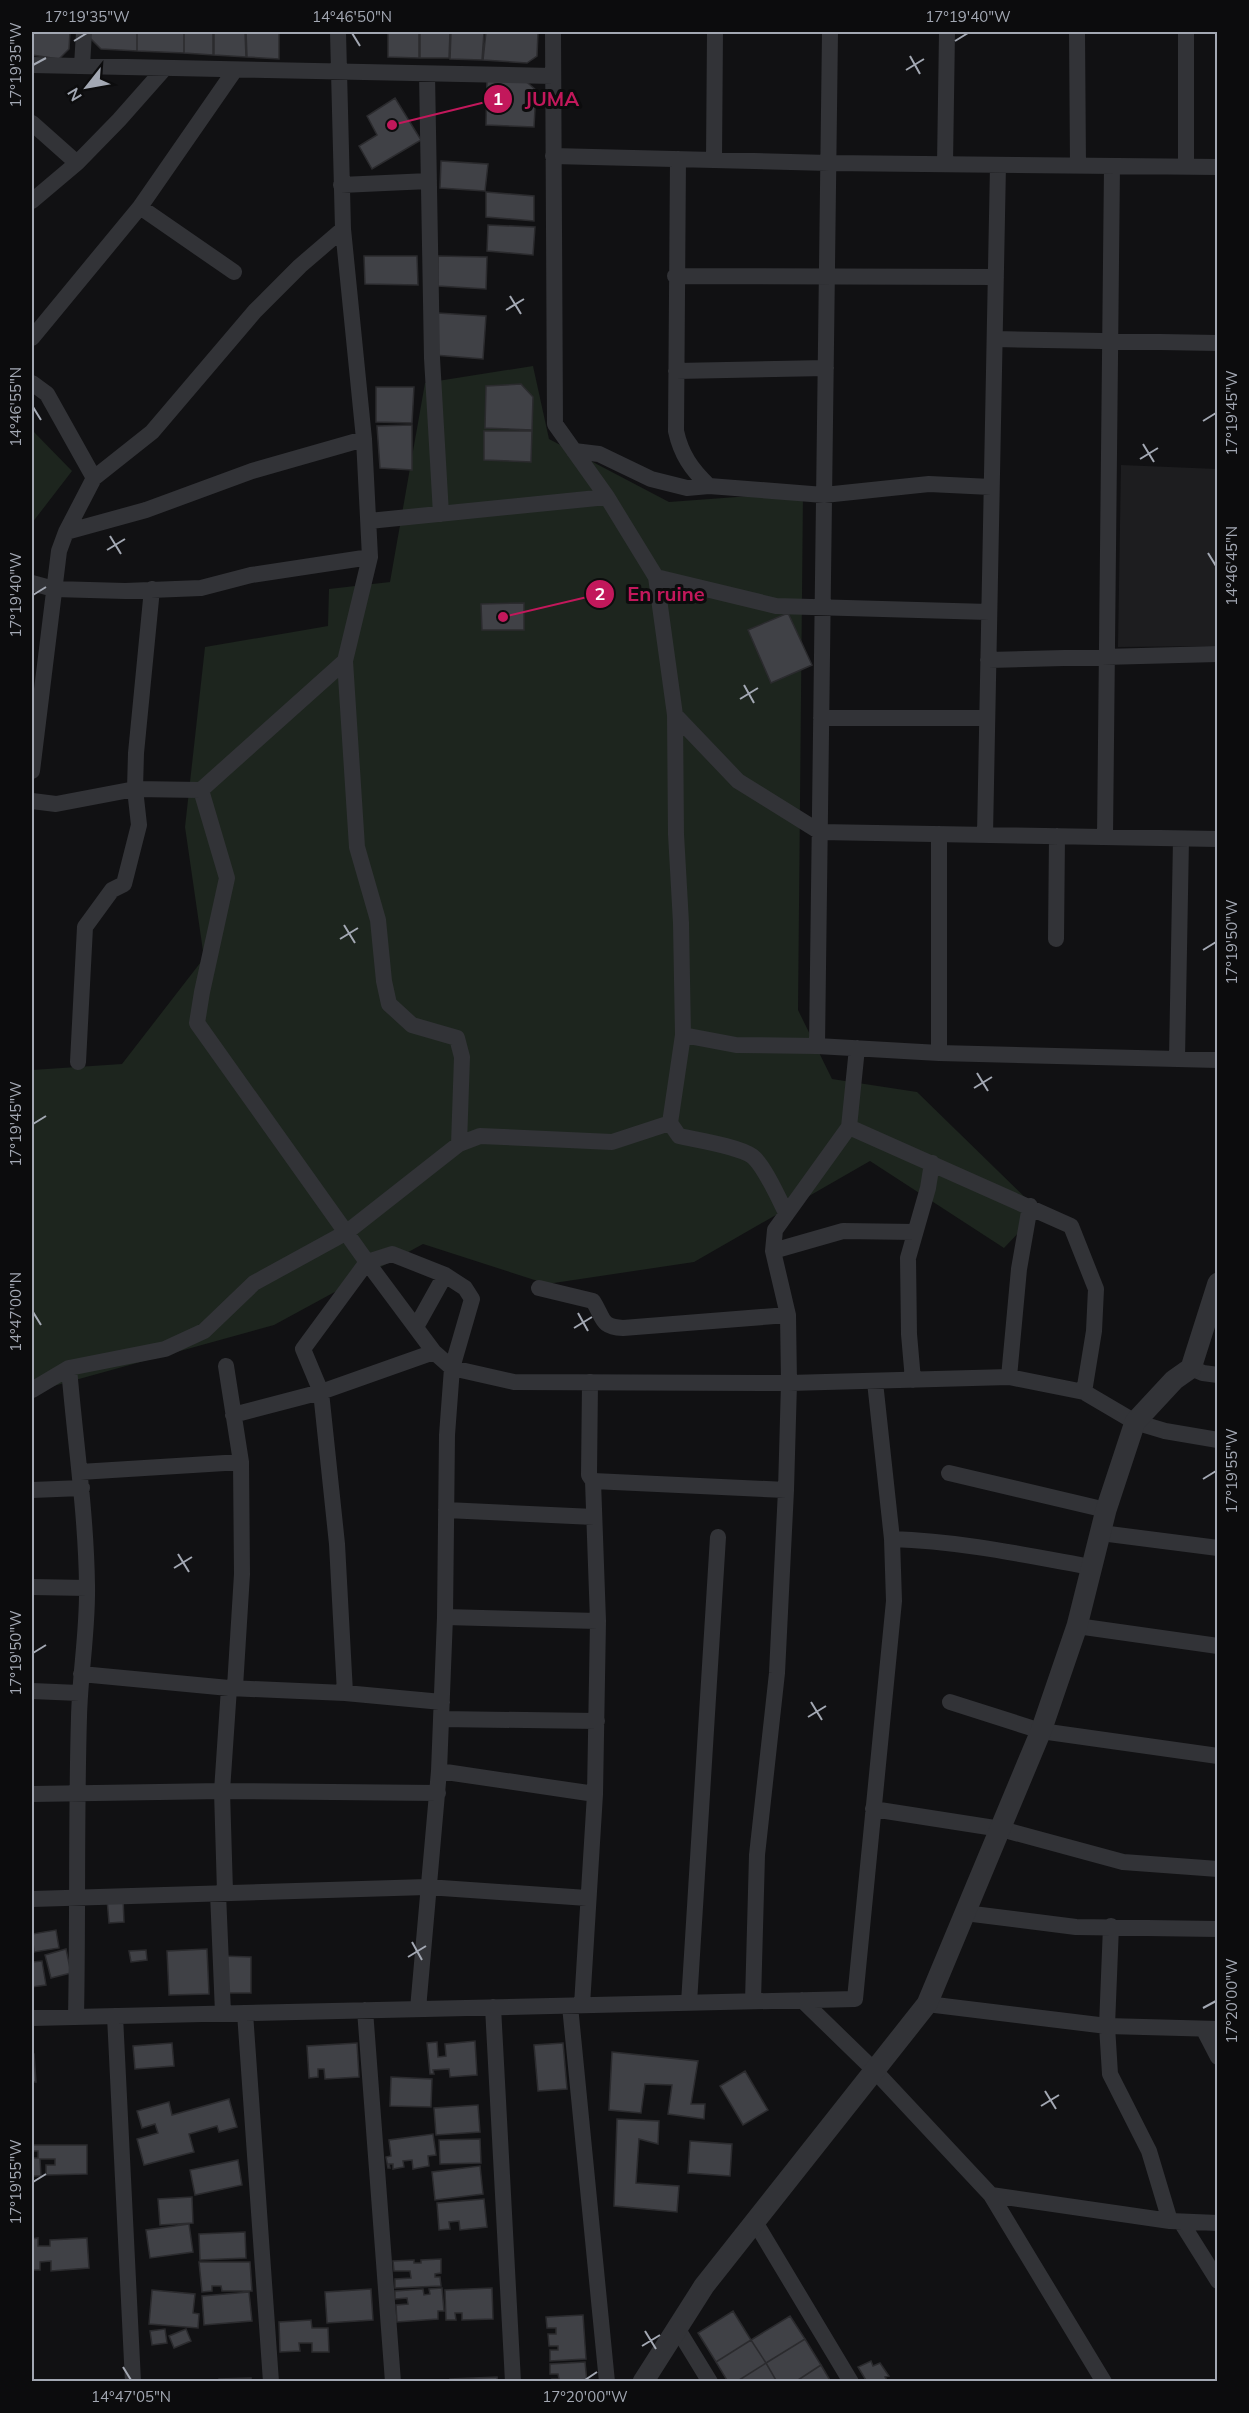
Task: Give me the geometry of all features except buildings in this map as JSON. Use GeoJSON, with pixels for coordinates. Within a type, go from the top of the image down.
{"type":"FeatureCollection","features":[{"type":"Feature","properties":{"kind":"street"},"geometry":{"type":"LineString","coordinates":[[82,66],[84,32]]}},
{"type":"Feature","properties":{"kind":"street"},"geometry":{"type":"LineString","coordinates":[[338,32],[340,185],[364,439],[370,556],[345,661],[357,847],[378,920],[384,981],[389,1004],[412,1025],[457,1038],[462,1058],[459,1144]]}},
{"type":"Feature","properties":{"kind":"street"},"geometry":{"type":"LineString","coordinates":[[553,32],[555,424],[607,497],[656,577],[675,715],[676,834],[681,923],[683,1035],[670,1123],[679,1136],[753,1156],[769,1179],[786,1213]]}},
{"type":"Feature","properties":{"kind":"street"},"geometry":{"type":"LineString","coordinates":[[714,160],[715,32]]}},
{"type":"Feature","properties":{"kind":"street"},"geometry":{"type":"LineString","coordinates":[[817,1046],[830,32]]}},
{"type":"Feature","properties":{"kind":"street"},"geometry":{"type":"LineString","coordinates":[[945,164],[947,32]]}},
{"type":"Feature","properties":{"kind":"street"},"geometry":{"type":"LineString","coordinates":[[1077,32],[1078,166]]}},
{"type":"Feature","properties":{"kind":"street"},"geometry":{"type":"LineString","coordinates":[[1186,32],[1186,166]]}},
{"type":"Feature","properties":{"kind":"street"},"geometry":{"type":"LineString","coordinates":[[32,65],[553,76]]}},
{"type":"Feature","properties":{"kind":"street"},"geometry":{"type":"LineString","coordinates":[[32,201],[77,163],[165,68]]}},
{"type":"Feature","properties":{"kind":"street"},"geometry":{"type":"LineString","coordinates":[[32,338],[140,207],[235,70]]}},
{"type":"Feature","properties":{"kind":"street"},"geometry":{"type":"LineString","coordinates":[[427,74],[432,358],[441,514]]}},
{"type":"Feature","properties":{"kind":"street"},"geometry":{"type":"LineString","coordinates":[[32,123],[77,163]]}},
{"type":"Feature","properties":{"kind":"street"},"geometry":{"type":"LineString","coordinates":[[553,156],[829,163],[1218,167]]}},
{"type":"Feature","properties":{"kind":"street"},"geometry":{"type":"LineString","coordinates":[[678,159],[675,276],[676,431],[680,449],[687,462],[709,486]]}},
{"type":"Feature","properties":{"kind":"street"},"geometry":{"type":"LineString","coordinates":[[985,835],[998,165]]}},
{"type":"Feature","properties":{"kind":"street"},"geometry":{"type":"LineString","coordinates":[[1105,837],[1112,166]]}},
{"type":"Feature","properties":{"kind":"street"},"geometry":{"type":"LineString","coordinates":[[340,185],[429,181]]}},
{"type":"Feature","properties":{"kind":"street"},"geometry":{"type":"LineString","coordinates":[[140,207],[234,272]]}},
{"type":"Feature","properties":{"kind":"street"},"geometry":{"type":"LineString","coordinates":[[32,771],[59,551],[66,532],[94,478],[152,432],[269,296],[343,229]]}},
{"type":"Feature","properties":{"kind":"street"},"geometry":{"type":"LineString","coordinates":[[675,276],[996,277]]}},
{"type":"Feature","properties":{"kind":"street"},"geometry":{"type":"LineString","coordinates":[[994,339],[1218,343]]}},
{"type":"Feature","properties":{"kind":"street"},"geometry":{"type":"LineString","coordinates":[[676,371],[826,368]]}},
{"type":"Feature","properties":{"kind":"street"},"geometry":{"type":"LineString","coordinates":[[32,383],[46,394],[94,478]]}},
{"type":"Feature","properties":{"kind":"street"},"geometry":{"type":"LineString","coordinates":[[66,532],[135,513],[252,471],[364,439]]}},
{"type":"Feature","properties":{"kind":"street"},"geometry":{"type":"LineString","coordinates":[[574,451],[599,454],[667,484],[687,488],[709,486],[824,495],[929,484],[991,487]]}},
{"type":"Feature","properties":{"kind":"street"},"geometry":{"type":"LineString","coordinates":[[369,521],[607,497]]}},
{"type":"Feature","properties":{"kind":"street"},"geometry":{"type":"LineString","coordinates":[[32,583],[54,590],[125,591],[201,588],[251,575],[370,556]]}},
{"type":"Feature","properties":{"kind":"street"},"geometry":{"type":"LineString","coordinates":[[656,577],[776,606],[989,612]]}},
{"type":"Feature","properties":{"kind":"street"},"geometry":{"type":"LineString","coordinates":[[78,1062],[84,927],[112,890],[124,884],[139,825],[135,789],[152,589]]}},
{"type":"Feature","properties":{"kind":"street"},"geometry":{"type":"LineString","coordinates":[[988,660],[1218,654]]}},
{"type":"Feature","properties":{"kind":"street"},"geometry":{"type":"LineString","coordinates":[[32,801],[56,804],[135,789],[201,790],[345,661]]}},
{"type":"Feature","properties":{"kind":"street"},"geometry":{"type":"LineString","coordinates":[[675,715],[738,780],[820,832],[1218,839]]}},
{"type":"Feature","properties":{"kind":"street"},"geometry":{"type":"LineString","coordinates":[[821,718],[987,718]]}},
{"type":"Feature","properties":{"kind":"street"},"geometry":{"type":"LineString","coordinates":[[201,790],[227,878],[197,1023],[367,1262],[434,1352],[452,1368],[514,1382],[789,1383],[1009,1377],[1084,1392],[1135,1422],[1165,1431],[1218,1440]]}},
{"type":"Feature","properties":{"kind":"street"},"geometry":{"type":"LineString","coordinates":[[939,834],[939,1053]]}},
{"type":"Feature","properties":{"kind":"street"},"geometry":{"type":"LineString","coordinates":[[1056,939],[1057,836]]}},
{"type":"Feature","properties":{"kind":"street"},"geometry":{"type":"LineString","coordinates":[[1177,1059],[1181,839]]}},
{"type":"Feature","properties":{"kind":"street"},"geometry":{"type":"LineString","coordinates":[[683,1035],[736,1045],[1218,1060]]}},
{"type":"Feature","properties":{"kind":"street"},"geometry":{"type":"LineString","coordinates":[[753,2001],[757,1855],[777,1673],[786,1490],[788,1315],[773,1251],[775,1230],[849,1127],[857,1048]]}},
{"type":"Feature","properties":{"kind":"street"},"geometry":{"type":"LineString","coordinates":[[32,1390],[69,1368],[165,1348],[204,1331],[254,1283],[346,1232],[459,1144],[480,1136],[612,1142],[670,1123]]}},
{"type":"Feature","properties":{"kind":"street"},"geometry":{"type":"LineString","coordinates":[[849,1127],[1071,1226],[1096,1289],[1094,1331],[1084,1392]]}},
{"type":"Feature","properties":{"kind":"street"},"geometry":{"type":"LineString","coordinates":[[913,1380],[909,1334],[908,1258],[928,1188],[932,1163]]}},
{"type":"Feature","properties":{"kind":"street"},"geometry":{"type":"LineString","coordinates":[[1009,1377],[1019,1269],[1030,1206]]}},
{"type":"Feature","properties":{"kind":"street"},"geometry":{"type":"LineString","coordinates":[[773,1251],[843,1231],[915,1232]]}},
{"type":"Feature","properties":{"kind":"street"},"geometry":{"type":"LineString","coordinates":[[345,1693],[337,1544],[321,1392],[303,1348],[367,1262],[392,1254],[445,1275],[465,1288],[472,1299],[452,1368],[438,1793],[427,1887],[418,2009]]}},
{"type":"Feature","properties":{"kind":"street"},"geometry":{"type":"LineString","coordinates":[[416,1327],[445,1275]]}},
{"type":"Feature","properties":{"kind":"street"},"geometry":{"type":"LineString","coordinates":[[644,2382],[704,2286],[927,2004],[1041,1731],[1077,1626],[1106,1510],[1135,1422],[1174,1380],[1191,1368],[1218,1283]]}},
{"type":"Feature","properties":{"kind":"street"},"geometry":{"type":"LineString","coordinates":[[539,1288],[593,1301],[603,1322],[609,1327],[623,1328],[788,1315]]}},
{"type":"Feature","properties":{"kind":"street"},"geometry":{"type":"LineString","coordinates":[[233,1415],[321,1392],[434,1352]]}},
{"type":"Feature","properties":{"kind":"street"},"geometry":{"type":"LineString","coordinates":[[223,2013],[222,1791],[242,1574],[241,1462],[226,1366]]}},
{"type":"Feature","properties":{"kind":"street"},"geometry":{"type":"LineString","coordinates":[[69,1368],[81,1480],[87,1588],[80,1693],[77,1795],[76,2017]]}},
{"type":"Feature","properties":{"kind":"street"},"geometry":{"type":"LineString","coordinates":[[1191,1368],[1203,1373],[1218,1375]]}},
{"type":"Feature","properties":{"kind":"street"},"geometry":{"type":"LineString","coordinates":[[590,1382],[589,1475],[593,1481],[598,1621],[597,1721],[595,1794],[576,2005],[607,2382]]}},
{"type":"Feature","properties":{"kind":"street"},"geometry":{"type":"LineString","coordinates":[[32,2018],[855,1999],[894,1601],[892,1539],[875,1382]]}},
{"type":"Feature","properties":{"kind":"street"},"geometry":{"type":"LineString","coordinates":[[32,1490],[81,1480],[241,1462]]}},
{"type":"Feature","properties":{"kind":"street"},"geometry":{"type":"LineString","coordinates":[[950,1473],[1106,1510]]}},
{"type":"Feature","properties":{"kind":"street"},"geometry":{"type":"LineString","coordinates":[[593,1481],[786,1490]]}},
{"type":"Feature","properties":{"kind":"street"},"geometry":{"type":"LineString","coordinates":[[446,1510],[594,1517]]}},
{"type":"Feature","properties":{"kind":"street"},"geometry":{"type":"LineString","coordinates":[[1101,1533],[1218,1548]]}},
{"type":"Feature","properties":{"kind":"street"},"geometry":{"type":"LineString","coordinates":[[689,2003],[718,1537]]}},
{"type":"Feature","properties":{"kind":"street"},"geometry":{"type":"LineString","coordinates":[[892,1539],[922,1540],[1006,1551],[1091,1567]]}},
{"type":"Feature","properties":{"kind":"street"},"geometry":{"type":"LineString","coordinates":[[32,1587],[87,1588]]}},
{"type":"Feature","properties":{"kind":"street"},"geometry":{"type":"LineString","coordinates":[[445,1617],[598,1621]]}},
{"type":"Feature","properties":{"kind":"street"},"geometry":{"type":"LineString","coordinates":[[1077,1626],[1218,1646]]}},
{"type":"Feature","properties":{"kind":"street"},"geometry":{"type":"LineString","coordinates":[[81,1674],[442,1702]]}},
{"type":"Feature","properties":{"kind":"street"},"geometry":{"type":"LineString","coordinates":[[32,1691],[80,1693]]}},
{"type":"Feature","properties":{"kind":"street"},"geometry":{"type":"LineString","coordinates":[[950,1702],[1041,1731],[1218,1756]]}},
{"type":"Feature","properties":{"kind":"street"},"geometry":{"type":"LineString","coordinates":[[441,1719],[597,1721]]}},
{"type":"Feature","properties":{"kind":"street"},"geometry":{"type":"LineString","coordinates":[[439,1771],[595,1794]]}},
{"type":"Feature","properties":{"kind":"street"},"geometry":{"type":"LineString","coordinates":[[32,1794],[222,1791],[438,1793]]}},
{"type":"Feature","properties":{"kind":"street"},"geometry":{"type":"LineString","coordinates":[[873,1809],[1001,1829],[1123,1862],[1218,1869]]}},
{"type":"Feature","properties":{"kind":"street"},"geometry":{"type":"LineString","coordinates":[[32,1899],[427,1887],[587,1898]]}},
{"type":"Feature","properties":{"kind":"street"},"geometry":{"type":"LineString","coordinates":[[965,1913],[1076,1927],[1218,1929]]}},
{"type":"Feature","properties":{"kind":"street"},"geometry":{"type":"LineString","coordinates":[[1111,1926],[1107,2026],[1110,2074],[1149,2151],[1176,2222],[1218,2281]]}},
{"type":"Feature","properties":{"kind":"street"},"geometry":{"type":"LineString","coordinates":[[802,2000],[875,2071],[991,2195],[1104,2382]]}},
{"type":"Feature","properties":{"kind":"street"},"geometry":{"type":"LineString","coordinates":[[927,2004],[1107,2026],[1211,2030],[1218,2057]]}},
{"type":"Feature","properties":{"kind":"street"},"geometry":{"type":"LineString","coordinates":[[493,2007],[513,2382]]}},
{"type":"Feature","properties":{"kind":"street"},"geometry":{"type":"LineString","coordinates":[[366,2010],[393,2382]]}},
{"type":"Feature","properties":{"kind":"street"},"geometry":{"type":"LineString","coordinates":[[245,2013],[271,2382]]}},
{"type":"Feature","properties":{"kind":"street"},"geometry":{"type":"LineString","coordinates":[[115,2016],[133,2382]]}},
{"type":"Feature","properties":{"kind":"street"},"geometry":{"type":"LineString","coordinates":[[991,2195],[1176,2222],[1218,2223]]}},
{"type":"Feature","properties":{"kind":"street"},"geometry":{"type":"LineString","coordinates":[[755,2222],[851,2382]]}},
{"type":"Feature","properties":{"kind":"street"},"geometry":{"type":"LineString","coordinates":[[677,2328],[710,2382]]}},
{"type":"Feature","properties":{"kind":"shaded area"},"geometry":{"type":"Polygon","coordinates":[[[533,366],[549,439],[669,502],[803,492],[798,1010],[832,1079],[917,1092],[1039,1211],[1004,1248],[870,1161],[694,1262],[547,1284],[423,1244],[274,1325],[32,1392],[32,1070],[122,1064],[204,958],[185,827],[205,647],[328,626],[329,589],[390,582],[425,383],[533,366]]]}},
{"type":"Feature","properties":{"kind":"shaded area"},"geometry":{"type":"Polygon","coordinates":[[[32,430],[72,471],[32,523],[32,430]]]}},
{"type":"Feature","properties":{"kind":"shaded area"},"geometry":{"type":"Polygon","coordinates":[[[1121,465],[1217,469],[1217,646],[1118,647],[1121,465]]]}},
{"type":"Feature","properties":{"kind":"place","name":"JUMA"},"geometry":{"type":"Point","coordinates":[392,125]}},
{"type":"Feature","properties":{"kind":"place","name":"En ruine"},"geometry":{"type":"Point","coordinates":[503,617]}}]}
